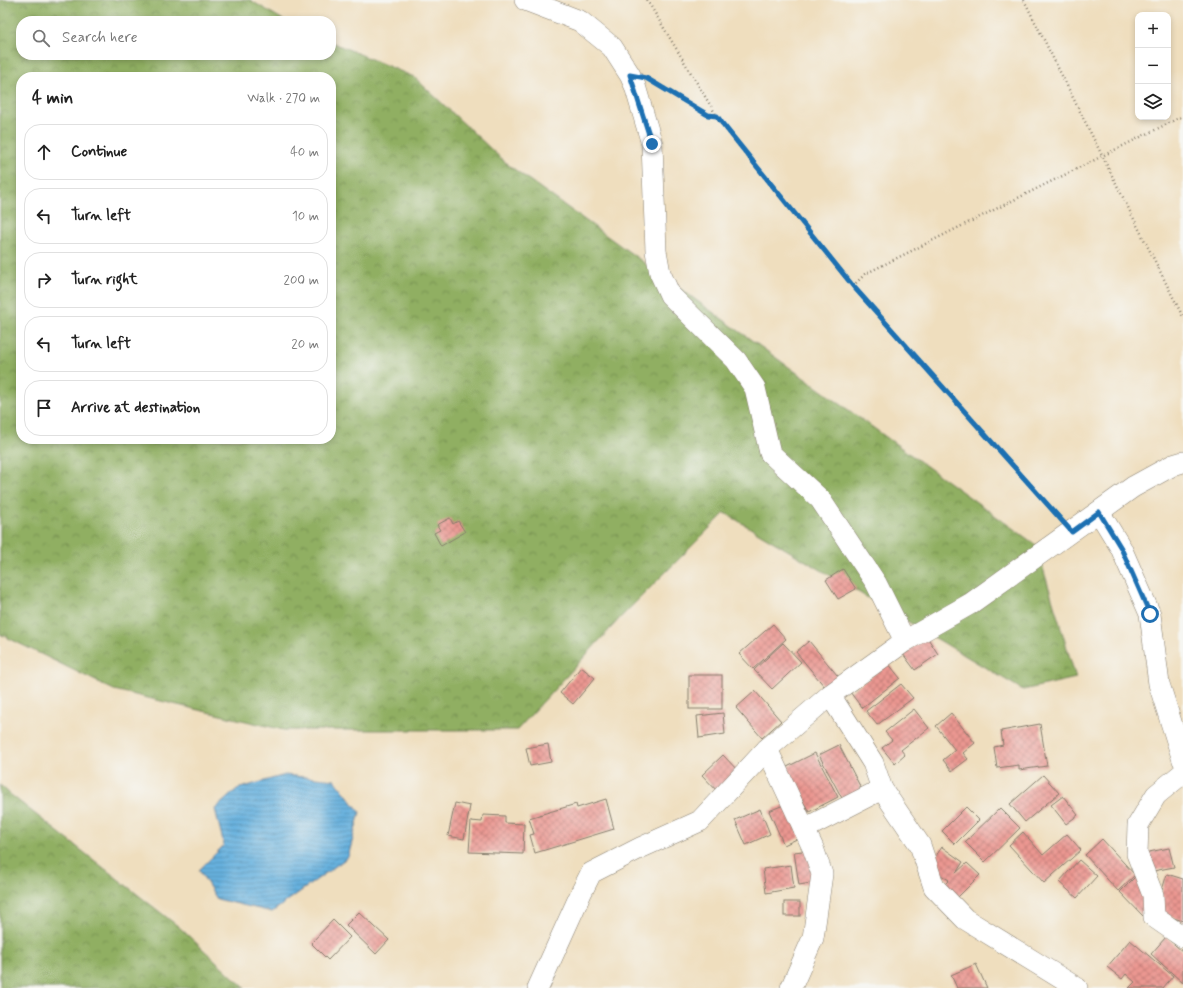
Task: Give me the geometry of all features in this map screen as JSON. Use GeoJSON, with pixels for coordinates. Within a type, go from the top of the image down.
{"type":"FeatureCollection","features":[{"type":"Feature","properties":{"kind":"street"},"geometry":{"type":"LineString","coordinates":[[525,0],[580,20],[612,47],[630,75],[652,144],[656,251],[660,273],[670,296],[736,360],[755,388],[770,453],[820,499],[876,583],[906,641]]}},
{"type":"Feature","properties":{"kind":"street"},"geometry":{"type":"LineString","coordinates":[[538,988],[591,873],[640,848],[700,821],[767,749],[830,695],[906,641],[970,604],[1133,487],[1173,465],[1183,462]]}},
{"type":"Feature","properties":{"kind":"street"},"geometry":{"type":"LineString","coordinates":[[1099,512],[1121,548],[1150,614],[1159,684],[1183,760]]}},
{"type":"Feature","properties":{"kind":"street"},"geometry":{"type":"LineString","coordinates":[[830,695],[873,763],[882,789],[920,845],[934,887],[966,919],[1077,988]]}},
{"type":"Feature","properties":{"kind":"street"},"geometry":{"type":"LineString","coordinates":[[767,749],[813,848],[822,874],[813,938],[791,988]]}},
{"type":"Feature","properties":{"kind":"street"},"geometry":{"type":"LineString","coordinates":[[1183,773],[1156,795],[1138,825],[1137,854],[1153,895],[1154,917],[1183,937]]}},
{"type":"Feature","properties":{"kind":"street"},"geometry":{"type":"LineString","coordinates":[[804,829],[882,789]]}},
{"type":"Feature","properties":{"kind":"path"},"geometry":{"type":"LineString","coordinates":[[647,0],[717,116],[731,135],[853,286],[1072,532]]}},
{"type":"Feature","properties":{"kind":"path"},"geometry":{"type":"LineString","coordinates":[[1024,0],[1183,317]]}},
{"type":"Feature","properties":{"kind":"path"},"geometry":{"type":"LineString","coordinates":[[630,75],[646,78],[708,115],[717,116]]}},
{"type":"Feature","properties":{"kind":"path"},"geometry":{"type":"LineString","coordinates":[[853,286],[865,274],[1183,116]]}},
{"type":"Feature","properties":{"kind":"green space"},"geometry":{"type":"Polygon","coordinates":[[[0,0],[250,0],[277,16],[16,16],[16,60],[336,60],[336,44],[414,77],[507,164],[1036,545],[1076,678],[1023,690],[725,513],[620,618],[517,730],[284,730],[114,690],[0,634],[0,0]]]}},
{"type":"Feature","properties":{"kind":"green space"},"geometry":{"type":"Polygon","coordinates":[[[0,785],[179,927],[245,988],[0,988],[0,785]]]}},
{"type":"Feature","properties":{"kind":"water"},"geometry":{"type":"Polygon","coordinates":[[[285,775],[335,780],[360,812],[348,857],[272,912],[217,899],[199,870],[224,845],[215,809],[237,789],[285,775]]]}},
{"type":"Feature","properties":{"kind":"building"},"geometry":{"type":"Polygon","coordinates":[[[450,518],[453,524],[458,521],[465,532],[441,546],[434,533],[440,530],[437,525],[450,518]]]}},
{"type":"Feature","properties":{"kind":"building"},"geometry":{"type":"Polygon","coordinates":[[[843,569],[856,589],[838,599],[826,580],[843,569]]]}},
{"type":"Feature","properties":{"kind":"building"},"geometry":{"type":"Polygon","coordinates":[[[773,624],[786,639],[753,669],[739,654],[773,624]]]}},
{"type":"Feature","properties":{"kind":"building"},"geometry":{"type":"Polygon","coordinates":[[[927,637],[938,654],[915,670],[903,654],[927,637]]]}},
{"type":"Feature","properties":{"kind":"building"},"geometry":{"type":"Polygon","coordinates":[[[809,641],[842,681],[829,692],[796,652],[809,641]]]}},
{"type":"Feature","properties":{"kind":"building"},"geometry":{"type":"Polygon","coordinates":[[[783,643],[801,662],[772,689],[754,670],[783,643]]]}},
{"type":"Feature","properties":{"kind":"building"},"geometry":{"type":"Polygon","coordinates":[[[888,663],[900,678],[862,708],[850,692],[888,663]]]}},
{"type":"Feature","properties":{"kind":"building"},"geometry":{"type":"Polygon","coordinates":[[[581,667],[595,678],[573,704],[560,693],[581,667]]]}},
{"type":"Feature","properties":{"kind":"building"},"geometry":{"type":"Polygon","coordinates":[[[689,675],[722,675],[722,709],[689,709],[689,675]]]}},
{"type":"Feature","properties":{"kind":"building"},"geometry":{"type":"Polygon","coordinates":[[[901,684],[913,698],[877,725],[866,711],[901,684]]]}},
{"type":"Feature","properties":{"kind":"building"},"geometry":{"type":"Polygon","coordinates":[[[755,691],[781,721],[762,738],[736,708],[755,691]]]}},
{"type":"Feature","properties":{"kind":"building"},"geometry":{"type":"Polygon","coordinates":[[[914,709],[929,728],[901,750],[905,755],[895,764],[882,748],[892,740],[885,732],[914,709]]]}},
{"type":"Feature","properties":{"kind":"building"},"geometry":{"type":"Polygon","coordinates":[[[723,713],[725,734],[699,738],[697,716],[723,713]]]}},
{"type":"Feature","properties":{"kind":"building"},"geometry":{"type":"Polygon","coordinates":[[[951,713],[975,743],[963,753],[968,759],[952,771],[943,760],[955,750],[936,726],[951,713]]]}},
{"type":"Feature","properties":{"kind":"building"},"geometry":{"type":"Polygon","coordinates":[[[1040,724],[1047,766],[1019,770],[1019,765],[997,768],[994,747],[1003,745],[1001,731],[1040,724]]]}},
{"type":"Feature","properties":{"kind":"building"},"geometry":{"type":"Polygon","coordinates":[[[548,744],[551,762],[530,766],[526,748],[548,744]]]}},
{"type":"Feature","properties":{"kind":"building"},"geometry":{"type":"Polygon","coordinates":[[[839,745],[864,794],[845,804],[819,755],[839,745]]]}},
{"type":"Feature","properties":{"kind":"building"},"geometry":{"type":"Polygon","coordinates":[[[815,753],[838,797],[809,812],[785,768],[815,753]]]}},
{"type":"Feature","properties":{"kind":"building"},"geometry":{"type":"Polygon","coordinates":[[[723,755],[740,773],[719,793],[702,775],[723,755]]]}},
{"type":"Feature","properties":{"kind":"building"},"geometry":{"type":"Polygon","coordinates":[[[1043,775],[1059,793],[1025,822],[1010,804],[1043,775]]]}},
{"type":"Feature","properties":{"kind":"building"},"geometry":{"type":"Polygon","coordinates":[[[1063,796],[1078,815],[1066,824],[1051,805],[1063,796]]]}},
{"type":"Feature","properties":{"kind":"building"},"geometry":{"type":"Polygon","coordinates":[[[606,799],[614,829],[535,853],[530,835],[534,834],[529,818],[576,804],[577,808],[606,799]]]}},
{"type":"Feature","properties":{"kind":"building"},"geometry":{"type":"Polygon","coordinates":[[[455,803],[470,806],[464,839],[448,836],[455,803]]]}},
{"type":"Feature","properties":{"kind":"building"},"geometry":{"type":"Polygon","coordinates":[[[786,804],[801,837],[784,845],[769,811],[786,804]]]}},
{"type":"Feature","properties":{"kind":"building"},"geometry":{"type":"Polygon","coordinates":[[[966,807],[979,820],[955,844],[942,831],[966,807]]]}},
{"type":"Feature","properties":{"kind":"building"},"geometry":{"type":"Polygon","coordinates":[[[1000,808],[1020,828],[985,862],[965,842],[1000,808]]]}},
{"type":"Feature","properties":{"kind":"building"},"geometry":{"type":"Polygon","coordinates":[[[760,809],[770,834],[746,845],[735,820],[760,809]]]}},
{"type":"Feature","properties":{"kind":"building"},"geometry":{"type":"Polygon","coordinates":[[[483,815],[505,816],[505,823],[524,824],[523,854],[469,852],[471,821],[482,822],[483,815]]]}},
{"type":"Feature","properties":{"kind":"building"},"geometry":{"type":"Polygon","coordinates":[[[1023,832],[1043,855],[1067,834],[1081,850],[1044,883],[1009,845],[1023,832]]]}},
{"type":"Feature","properties":{"kind":"building"},"geometry":{"type":"Polygon","coordinates":[[[1102,839],[1135,875],[1118,891],[1085,855],[1102,839]]]}},
{"type":"Feature","properties":{"kind":"building"},"geometry":{"type":"Polygon","coordinates":[[[942,847],[963,862],[956,873],[967,863],[980,875],[956,899],[943,886],[949,880],[928,867],[942,847]]]}},
{"type":"Feature","properties":{"kind":"building"},"geometry":{"type":"Polygon","coordinates":[[[1169,848],[1174,867],[1148,872],[1144,853],[1169,848]]]}},
{"type":"Feature","properties":{"kind":"building"},"geometry":{"type":"Polygon","coordinates":[[[812,850],[817,882],[799,885],[794,852],[812,850]]]}},
{"type":"Feature","properties":{"kind":"building"},"geometry":{"type":"Polygon","coordinates":[[[1079,860],[1097,876],[1077,898],[1059,882],[1079,860]]]}},
{"type":"Feature","properties":{"kind":"building"},"geometry":{"type":"Polygon","coordinates":[[[791,865],[794,888],[766,893],[763,869],[791,865]]]}},
{"type":"Feature","properties":{"kind":"building"},"geometry":{"type":"Polygon","coordinates":[[[1167,874],[1183,879],[1183,921],[1155,912],[1167,874]]]}},
{"type":"Feature","properties":{"kind":"building"},"geometry":{"type":"Polygon","coordinates":[[[1137,875],[1152,907],[1143,916],[1120,892],[1137,875]]]}},
{"type":"Feature","properties":{"kind":"building"},"geometry":{"type":"Polygon","coordinates":[[[784,902],[800,902],[800,916],[784,916],[784,902]]]}},
{"type":"Feature","properties":{"kind":"building"},"geometry":{"type":"Polygon","coordinates":[[[359,912],[389,940],[376,954],[346,925],[359,912]]]}},
{"type":"Feature","properties":{"kind":"building"},"geometry":{"type":"Polygon","coordinates":[[[333,920],[350,937],[328,960],[311,943],[333,920]]]}},
{"type":"Feature","properties":{"kind":"building"},"geometry":{"type":"Polygon","coordinates":[[[1166,937],[1183,952],[1183,983],[1151,954],[1166,937]]]}},
{"type":"Feature","properties":{"kind":"building"},"geometry":{"type":"Polygon","coordinates":[[[1130,940],[1173,976],[1163,988],[1129,988],[1135,982],[1126,974],[1122,979],[1107,967],[1130,940]]]}},
{"type":"Feature","properties":{"kind":"building"},"geometry":{"type":"Polygon","coordinates":[[[976,964],[987,988],[957,988],[951,975],[976,964]]]}},
{"type":"Feature","properties":{"kind":"route"},"geometry":{"type":"LineString","coordinates":[[652,144],[635,86],[630,75],[646,78],[708,115],[717,116],[853,286],[1072,532],[1099,512],[1121,548],[1150,614]]}}]}
